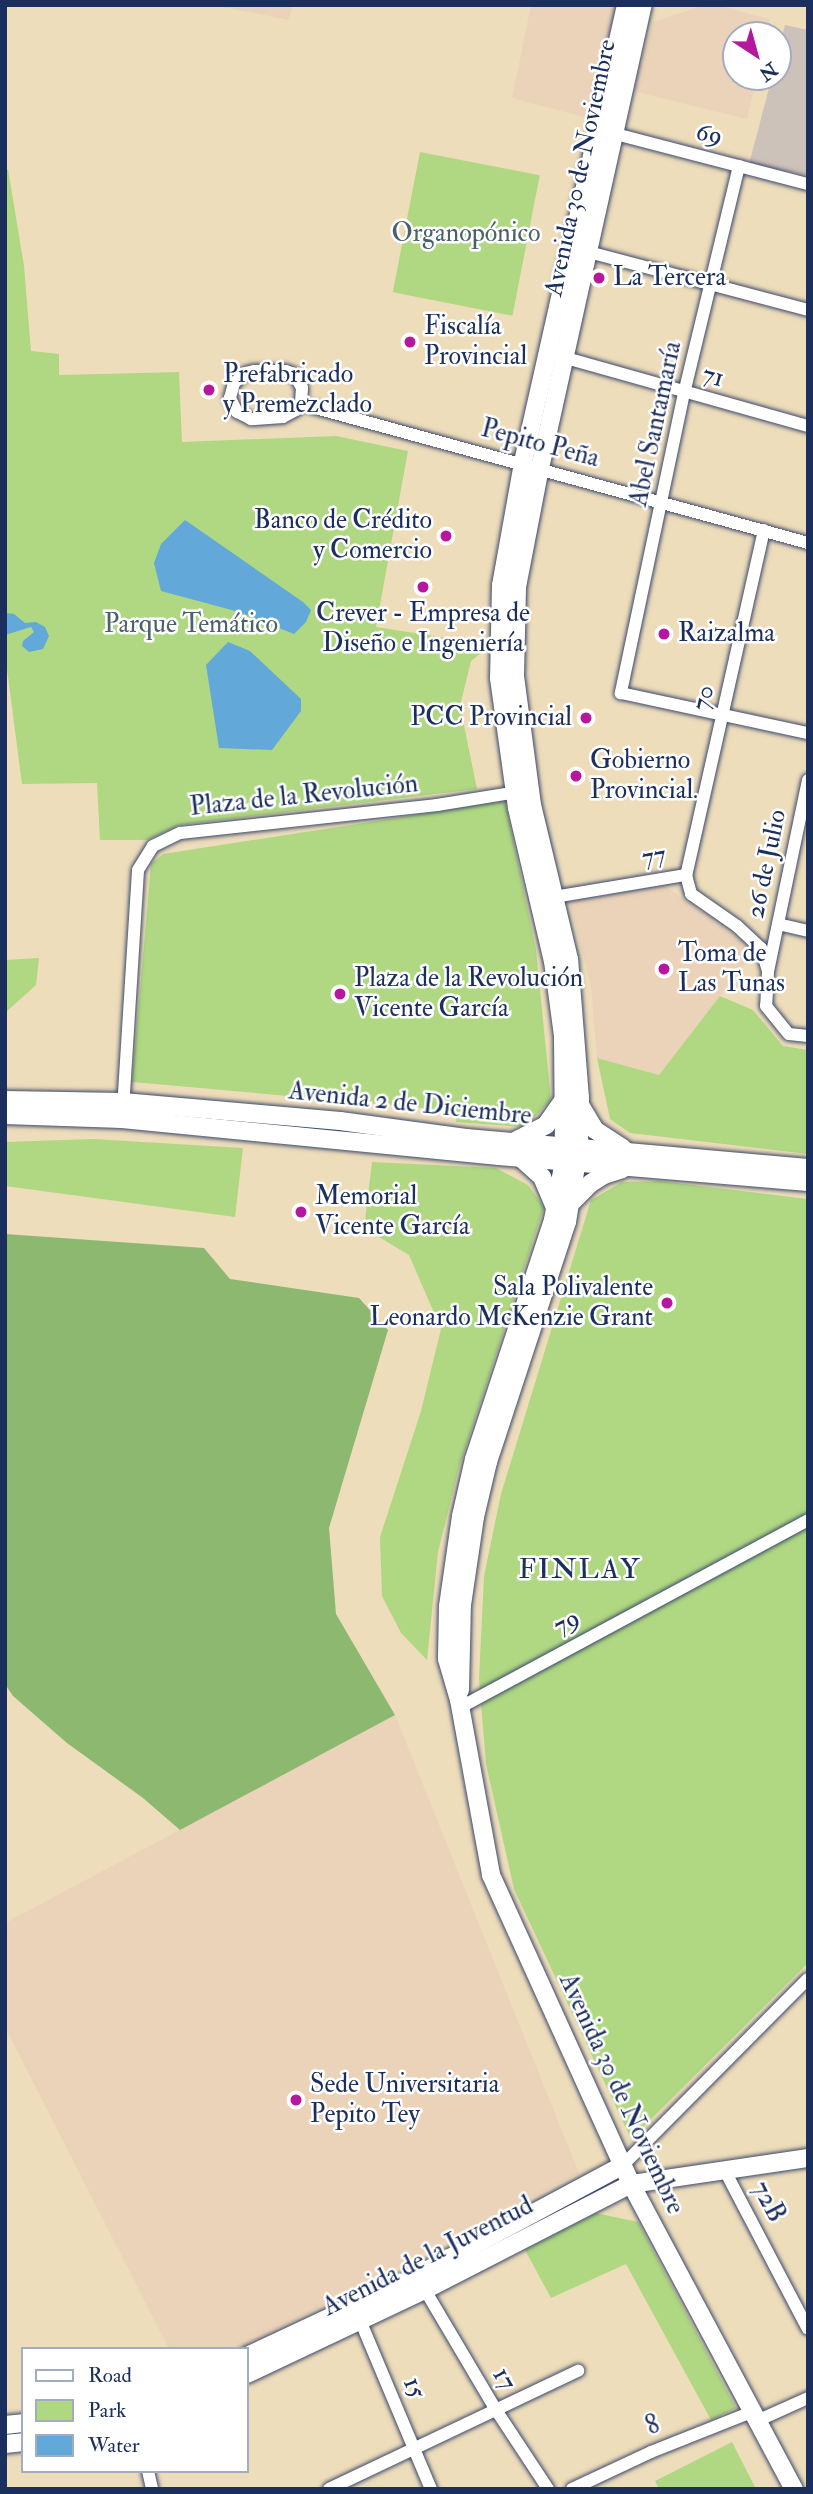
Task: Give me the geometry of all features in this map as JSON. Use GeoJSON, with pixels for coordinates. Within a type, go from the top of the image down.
{"type":"FeatureCollection","features":[{"type":"Feature","properties":{"kind":"main road","name":"Avenida 30 de Noviembre"},"geometry":{"type":"LineString","coordinates":[[607,132],[626,5]]}},
{"type":"Feature","properties":{"kind":"main road","name":"Avenida 30 de Noviembre"},"geometry":{"type":"LineString","coordinates":[[643,5],[607,132],[532,465],[517,587],[515,676],[523,792],[546,898],[569,959],[571,1154],[563,1207],[474,1459],[461,1516],[448,1606],[447,1659],[459,1704],[491,1875],[631,2184],[794,2489]]}},
{"type":"Feature","properties":{"kind":"main road","name":"Avenida 30 de Noviembre"},"geometry":{"type":"LineString","coordinates":[[532,465],[566,358],[581,250]]}},
{"type":"Feature","properties":{"kind":"main road","name":"Avenida 2 de Diciembre"},"geometry":{"type":"LineString","coordinates":[[5,1100],[123,1110],[340,1121],[512,1142],[571,1154],[808,1168]]}},
{"type":"Feature","properties":{"kind":"main road"},"geometry":{"type":"LineString","coordinates":[[512,1142],[546,1125],[572,1101],[595,1130],[631,1158],[563,1207],[554,1199],[534,1167],[521,1158]]}},
{"type":"Feature","properties":{"kind":"main road","name":"Avenida 2 de Diciembre"},"geometry":{"type":"LineString","coordinates":[[5,1115],[123,1110],[521,1158],[571,1154]]}},
{"type":"Feature","properties":{"kind":"main road","name":"Avenida 2 de Diciembre"},"geometry":{"type":"LineString","coordinates":[[631,1158],[808,1182]]}},
{"type":"Feature","properties":{"kind":"main road"},"geometry":{"type":"LineString","coordinates":[[601,2176],[610,2157],[612,2140]]}},
{"type":"Feature","properties":{"kind":"main road","name":"Avenida de la Juventud"},"geometry":{"type":"LineString","coordinates":[[248,2356],[425,2290],[631,2184],[808,2158]]}},
{"type":"Feature","properties":{"kind":"main road","name":"Avenida de la Juventud"},"geometry":{"type":"LineString","coordinates":[[248,2373],[623,2165]]}},
{"type":"Feature","properties":{"kind":"main road"},"geometry":{"type":"LineString","coordinates":[[598,2200],[622,2202],[645,2209]]}},
{"type":"Feature","properties":{"kind":"street","name":"69"},"geometry":{"type":"LineString","coordinates":[[607,132],[808,184]]}},
{"type":"Feature","properties":{"kind":"street","name":"Abel Santamaría"},"geometry":{"type":"LineString","coordinates":[[724,715],[621,693],[684,393],[739,166]]}},
{"type":"Feature","properties":{"kind":"street"},"geometry":{"type":"LineString","coordinates":[[581,250],[808,310]]}},
{"type":"Feature","properties":{"kind":"street","name":"71"},"geometry":{"type":"LineString","coordinates":[[566,358],[808,426]]}},
{"type":"Feature","properties":{"kind":"street"},"geometry":{"type":"LineString","coordinates":[[286,371],[299,381],[301,404],[290,415],[251,419],[237,412],[230,398],[234,383],[246,373],[286,371]]}},
{"type":"Feature","properties":{"kind":"street","name":"Pepito Peña"},"geometry":{"type":"LineString","coordinates":[[301,404],[532,465],[808,543]]}},
{"type":"Feature","properties":{"kind":"street","name":"70"},"geometry":{"type":"LineString","coordinates":[[686,874],[764,530]]}},
{"type":"Feature","properties":{"kind":"street"},"geometry":{"type":"LineString","coordinates":[[724,715],[808,733]]}},
{"type":"Feature","properties":{"kind":"street","name":"26 de Julio"},"geometry":{"type":"LineString","coordinates":[[808,780],[768,971],[766,1006],[789,1034],[808,1036]]}},
{"type":"Feature","properties":{"kind":"street","name":"Plaza de la Revolución"},"geometry":{"type":"LineString","coordinates":[[123,1110],[138,870],[153,846],[180,833],[523,792]]}},
{"type":"Feature","properties":{"kind":"street","name":"77"},"geometry":{"type":"LineString","coordinates":[[546,898],[686,874],[691,894],[737,926],[761,948],[768,971]]}},
{"type":"Feature","properties":{"kind":"street"},"geometry":{"type":"LineString","coordinates":[[778,924],[808,931]]}},
{"type":"Feature","properties":{"kind":"street","name":"79"},"geometry":{"type":"LineString","coordinates":[[459,1704],[808,1520]]}},
{"type":"Feature","properties":{"kind":"street"},"geometry":{"type":"LineString","coordinates":[[623,2165],[808,1979]]}},
{"type":"Feature","properties":{"kind":"street","name":"72B"},"geometry":{"type":"LineString","coordinates":[[725,2171],[808,2329]]}},
{"type":"Feature","properties":{"kind":"street","name":"17"},"geometry":{"type":"LineString","coordinates":[[425,2290],[496,2410],[548,2489]]}},
{"type":"Feature","properties":{"kind":"street","name":"15"},"geometry":{"type":"LineString","coordinates":[[357,2314],[431,2489]]}},
{"type":"Feature","properties":{"kind":"street"},"geometry":{"type":"LineString","coordinates":[[329,2489],[578,2371]]}},
{"type":"Feature","properties":{"kind":"street","name":"8"},"geometry":{"type":"LineString","coordinates":[[572,2489],[651,2452],[808,2398]]}},
{"type":"Feature","properties":{"kind":"shaded area"},"geometry":{"type":"Polygon","coordinates":[[[213,5],[293,5],[289,20],[213,5]]]}},
{"type":"Feature","properties":{"kind":"shaded area"},"geometry":{"type":"Polygon","coordinates":[[[531,5],[618,5],[591,119],[512,98],[531,5]]]}},
{"type":"Feature","properties":{"kind":"shaded area"},"geometry":{"type":"Polygon","coordinates":[[[705,5],[717,5],[770,19],[722,21],[722,91],[754,91],[747,119],[633,91],[653,22],[705,5]]]}},
{"type":"Feature","properties":{"kind":"shaded area"},"geometry":{"type":"Polygon","coordinates":[[[792,27],[808,30],[808,175],[749,164],[768,91],[792,91],[792,27]]]}},
{"type":"Feature","properties":{"kind":"shaded area","name":"Toma de Las Tunas"},"geometry":{"type":"Polygon","coordinates":[[[664,885],[755,951],[659,1075],[597,1058],[591,986],[569,901],[664,885]]]}},
{"type":"Feature","properties":{"kind":"shaded area","name":"Sede Universitaria Pepito Tey"},"geometry":{"type":"Polygon","coordinates":[[[395,1715],[579,2173],[242,2347],[168,2347],[5,2027],[5,1923],[395,1715]]]}},
{"type":"Feature","properties":{"kind":"green space","name":"Organopónico"},"geometry":{"type":"Polygon","coordinates":[[[420,152],[540,175],[512,316],[393,292],[420,152]]]}},
{"type":"Feature","properties":{"kind":"green space","name":"Parque Temático"},"geometry":{"type":"Polygon","coordinates":[[[8,169],[24,266],[31,351],[59,354],[59,375],[179,372],[182,442],[336,436],[408,451],[376,627],[491,645],[471,661],[460,706],[477,789],[179,825],[147,840],[100,840],[97,783],[22,784],[5,654],[5,172],[8,169]]]}},
{"type":"Feature","properties":{"kind":"green space","name":"Plaza de la Revolución Vicente García"},"geometry":{"type":"Polygon","coordinates":[[[505,801],[536,949],[551,1100],[525,1127],[456,1122],[457,1111],[132,1082],[151,864],[163,854],[505,801]]]}},
{"type":"Feature","properties":{"kind":"green space"},"geometry":{"type":"Polygon","coordinates":[[[39,958],[36,985],[5,1013],[5,960],[39,958]]]}},
{"type":"Feature","properties":{"kind":"green space"},"geometry":{"type":"Polygon","coordinates":[[[720,996],[753,1010],[783,1046],[808,1050],[808,1154],[630,1133],[610,1119],[597,1058],[659,1075],[720,996]]]}},
{"type":"Feature","properties":{"kind":"green space"},"geometry":{"type":"Polygon","coordinates":[[[93,1139],[243,1148],[235,1217],[5,1186],[5,1142],[93,1139]]]}},
{"type":"Feature","properties":{"kind":"green space"},"geometry":{"type":"Polygon","coordinates":[[[372,1162],[496,1168],[528,1185],[544,1207],[459,1468],[438,1552],[427,1660],[401,1633],[382,1596],[380,1537],[421,1411],[441,1329],[409,1255],[364,1228],[372,1162]]]}},
{"type":"Feature","properties":{"kind":"green space"},"geometry":{"type":"Polygon","coordinates":[[[660,1181],[808,1199],[808,1963],[631,2139],[514,1889],[486,1764],[479,1679],[484,1576],[501,1494],[591,1200],[622,1182],[660,1181]]]}},
{"type":"Feature","properties":{"kind":"green space"},"geometry":{"type":"Polygon","coordinates":[[[5,1234],[204,1248],[230,1279],[359,1298],[388,1330],[329,1528],[336,1614],[395,1715],[180,1830],[143,1798],[67,1743],[13,1696],[5,1684],[5,1234]]]}},
{"type":"Feature","properties":{"kind":"green space"},"geometry":{"type":"Polygon","coordinates":[[[596,2213],[638,2222],[736,2408],[711,2420],[626,2264],[551,2298],[525,2250],[596,2213]]]}},
{"type":"Feature","properties":{"kind":"green space"},"geometry":{"type":"Polygon","coordinates":[[[732,2442],[756,2489],[659,2489],[655,2481],[732,2442]]]}},
{"type":"Feature","properties":{"kind":"water"},"geometry":{"type":"Polygon","coordinates":[[[185,520],[303,602],[311,610],[306,622],[294,634],[239,612],[161,591],[154,563],[161,544],[185,520]]]}},
{"type":"Feature","properties":{"kind":"water"},"geometry":{"type":"Polygon","coordinates":[[[5,613],[14,614],[25,623],[36,622],[45,627],[49,636],[43,649],[29,652],[22,646],[23,641],[34,632],[31,627],[5,635],[5,613]]]}},
{"type":"Feature","properties":{"kind":"water"},"geometry":{"type":"Polygon","coordinates":[[[228,642],[250,651],[301,699],[301,711],[272,750],[219,748],[206,665],[228,642]]]}},
{"type":"Feature","properties":{"kind":"place","name":"La Tercera"},"geometry":{"type":"Point","coordinates":[599,278]}},
{"type":"Feature","properties":{"kind":"place","name":"Fiscalía Provincial"},"geometry":{"type":"Point","coordinates":[410,342]}},
{"type":"Feature","properties":{"kind":"place","name":"Prefabricado y Premezclado"},"geometry":{"type":"Point","coordinates":[209,390]}},
{"type":"Feature","properties":{"kind":"place","name":"Banco de Crédito y Comercio"},"geometry":{"type":"Point","coordinates":[446,536]}},
{"type":"Feature","properties":{"kind":"place","name":"Crever - Empresa de Diseño e Ingeniería"},"geometry":{"type":"Point","coordinates":[423,587]}},
{"type":"Feature","properties":{"kind":"place","name":"Raizalma"},"geometry":{"type":"Point","coordinates":[664,634]}},
{"type":"Feature","properties":{"kind":"place","name":"PCC Provincial"},"geometry":{"type":"Point","coordinates":[586,718]}},
{"type":"Feature","properties":{"kind":"place","name":"Gobierno Provincial."},"geometry":{"type":"Point","coordinates":[576,776]}},
{"type":"Feature","properties":{"kind":"place","name":"Toma de Las Tunas"},"geometry":{"type":"Point","coordinates":[664,969]}},
{"type":"Feature","properties":{"kind":"place","name":"Plaza de la Revolución Vicente García"},"geometry":{"type":"Point","coordinates":[340,994]}},
{"type":"Feature","properties":{"kind":"place","name":"Memorial Vicente García"},"geometry":{"type":"Point","coordinates":[301,1212]}},
{"type":"Feature","properties":{"kind":"place","name":"Sala Polivalente Leonardo McKenzie Grant"},"geometry":{"type":"Point","coordinates":[667,1303]}},
{"type":"Feature","properties":{"kind":"place","name":"Sede Universitaria Pepito Tey"},"geometry":{"type":"Point","coordinates":[296,2100]}},
{"type":"Feature","properties":{"kind":"district","name":"FINLAY"},"geometry":{"type":"Point","coordinates":[580,1570]}}]}
